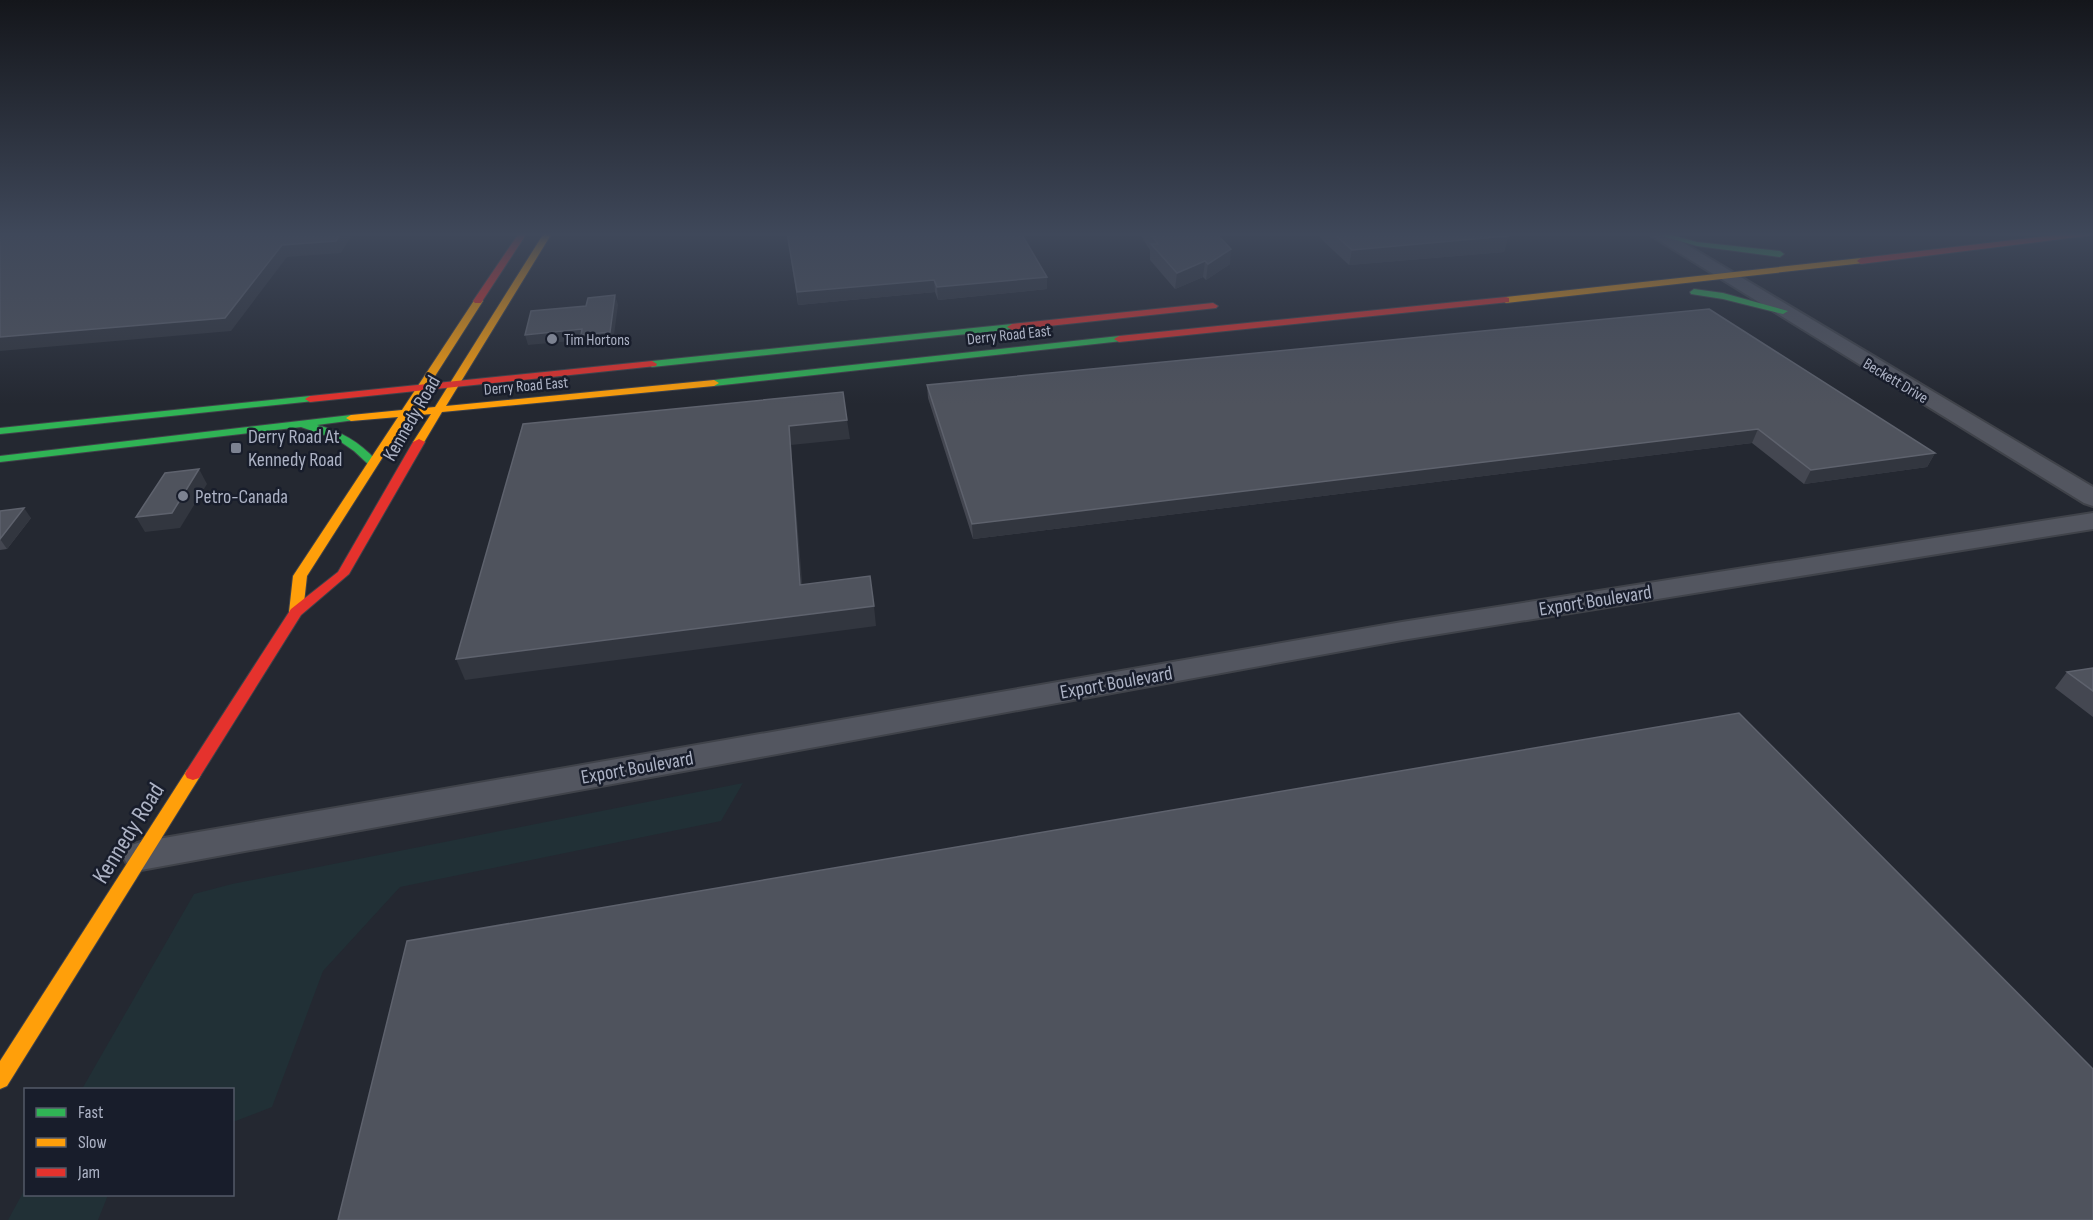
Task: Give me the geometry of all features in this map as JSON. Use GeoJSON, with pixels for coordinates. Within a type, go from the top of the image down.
{"type":"FeatureCollection","features":[{"type":"Feature","properties":{"kind":"main road","name":"Kennedy Road"},"geometry":{"type":"LineString","coordinates":[[296,612],[300,576],[420,387],[485,290]]}},
{"type":"Feature","properties":{"kind":"main road","name":"Kennedy Road"},"geometry":{"type":"LineString","coordinates":[[0,1079],[296,612],[343,573],[475,348],[515,290]]}},
{"type":"Feature","properties":{"kind":"main road","name":"Derry Road East"},"geometry":{"type":"LineString","coordinates":[[0,459],[406,411],[438,410],[1606,290]]}},
{"type":"Feature","properties":{"kind":"main road"},"geometry":{"type":"LineString","coordinates":[[1664,290],[1723,296],[1783,311]]}},
{"type":"Feature","properties":{"kind":"main road","name":"Derry Road East"},"geometry":{"type":"LineString","coordinates":[[0,432],[1228,304]]}},
{"type":"Feature","properties":{"kind":"main road"},"geometry":{"type":"LineString","coordinates":[[475,348],[488,357]]}},
{"type":"Feature","properties":{"kind":"main road"},"geometry":{"type":"LineString","coordinates":[[504,364],[552,374]]}},
{"type":"Feature","properties":{"kind":"main road"},"geometry":{"type":"LineString","coordinates":[[292,423],[343,438],[360,448],[372,462]]}},
{"type":"Feature","properties":{"kind":"street","name":"Beckett Drive"},"geometry":{"type":"LineString","coordinates":[[1747,290],[2093,498]]}},
{"type":"Feature","properties":{"kind":"street","name":"Export Boulevard"},"geometry":{"type":"LineString","coordinates":[[141,856],[1390,633],[2093,521]]}},
{"type":"Feature","properties":{"kind":"shaded area"},"geometry":{"type":"Polygon","coordinates":[[[743,783],[721,821],[400,887],[323,971],[272,1107],[234,1122],[234,1088],[83,1088],[194,894],[232,884],[743,783]]]}},
{"type":"Feature","properties":{"kind":"shaded area"},"geometry":{"type":"Polygon","coordinates":[[[24,1191],[24,1196],[108,1196],[98,1220],[8,1220],[24,1191]]]}},
{"type":"Feature","properties":{"kind":"building"},"geometry":{"type":"Polygon","coordinates":[[[0,290],[247,290],[225,318],[0,337],[0,290]]]}},
{"type":"Feature","properties":{"kind":"building"},"geometry":{"type":"Polygon","coordinates":[[[797,290],[821,290],[797,292],[797,290]]]}},
{"type":"Feature","properties":{"kind":"building"},"geometry":{"type":"Polygon","coordinates":[[[615,295],[610,332],[581,335],[582,329],[525,335],[531,311],[586,306],[588,298],[615,295]]]}},
{"type":"Feature","properties":{"kind":"building"},"geometry":{"type":"Polygon","coordinates":[[[1709,309],[1935,453],[1811,470],[1758,429],[972,524],[927,385],[1709,309]]]}},
{"type":"Feature","properties":{"kind":"building"},"geometry":{"type":"Polygon","coordinates":[[[843,392],[847,420],[789,426],[800,585],[870,576],[874,606],[456,659],[523,424],[843,392]]]}},
{"type":"Feature","properties":{"kind":"building"},"geometry":{"type":"Polygon","coordinates":[[[199,469],[172,513],[136,517],[165,473],[199,469]]]}},
{"type":"Feature","properties":{"kind":"building"},"geometry":{"type":"Polygon","coordinates":[[[24,508],[0,539],[0,511],[24,508]]]}},
{"type":"Feature","properties":{"kind":"building"},"geometry":{"type":"Polygon","coordinates":[[[2093,668],[2093,691],[2067,672],[2093,668]]]}},
{"type":"Feature","properties":{"kind":"building"},"geometry":{"type":"Polygon","coordinates":[[[1739,713],[2093,1069],[2093,1220],[338,1220],[407,941],[1739,713]]]}},
{"type":"Feature","properties":{"kind":"traffic: fast"},"geometry":{"type":"LineString","coordinates":[[1694,292],[1723,296],[1783,311]]}},
{"type":"Feature","properties":{"kind":"traffic: fast"},"geometry":{"type":"LineString","coordinates":[[652,364],[1012,327]]}},
{"type":"Feature","properties":{"kind":"traffic: fast"},"geometry":{"type":"LineString","coordinates":[[714,383],[1119,339]]}},
{"type":"Feature","properties":{"kind":"traffic: fast"},"geometry":{"type":"LineString","coordinates":[[0,431],[310,399]]}},
{"type":"Feature","properties":{"kind":"traffic: fast"},"geometry":{"type":"LineString","coordinates":[[0,459],[351,418]]}},
{"type":"Feature","properties":{"kind":"traffic: fast"},"geometry":{"type":"LineString","coordinates":[[306,426],[342,438],[358,448],[372,462]]}},
{"type":"Feature","properties":{"kind":"traffic: slow"},"geometry":{"type":"LineString","coordinates":[[419,442],[515,290]]}},
{"type":"Feature","properties":{"kind":"traffic: slow"},"geometry":{"type":"LineString","coordinates":[[1506,300],[1598,290]]}},
{"type":"Feature","properties":{"kind":"traffic: slow"},"geometry":{"type":"LineString","coordinates":[[296,612],[300,576],[478,301]]}},
{"type":"Feature","properties":{"kind":"traffic: slow"},"geometry":{"type":"LineString","coordinates":[[351,418],[714,383]]}},
{"type":"Feature","properties":{"kind":"traffic: slow"},"geometry":{"type":"LineString","coordinates":[[0,1079],[193,774]]}},
{"type":"Feature","properties":{"kind":"traffic: jam"},"geometry":{"type":"LineString","coordinates":[[478,301],[485,290]]}},
{"type":"Feature","properties":{"kind":"traffic: jam"},"geometry":{"type":"LineString","coordinates":[[1119,339],[1506,300]]}},
{"type":"Feature","properties":{"kind":"traffic: jam"},"geometry":{"type":"LineString","coordinates":[[1012,327],[1213,306]]}},
{"type":"Feature","properties":{"kind":"traffic: jam"},"geometry":{"type":"LineString","coordinates":[[310,399],[652,364]]}},
{"type":"Feature","properties":{"kind":"traffic: jam"},"geometry":{"type":"LineString","coordinates":[[193,774],[296,612],[343,574],[419,442]]}},
{"type":"Feature","properties":{"kind":"place","name":"Tim Hortons"},"geometry":{"type":"Point","coordinates":[552,339]}},
{"type":"Feature","properties":{"kind":"place","name":"Derry Road At Kennedy Road"},"geometry":{"type":"Point","coordinates":[236,448]}},
{"type":"Feature","properties":{"kind":"place","name":"Petro-Canada"},"geometry":{"type":"Point","coordinates":[183,496]}}]}
